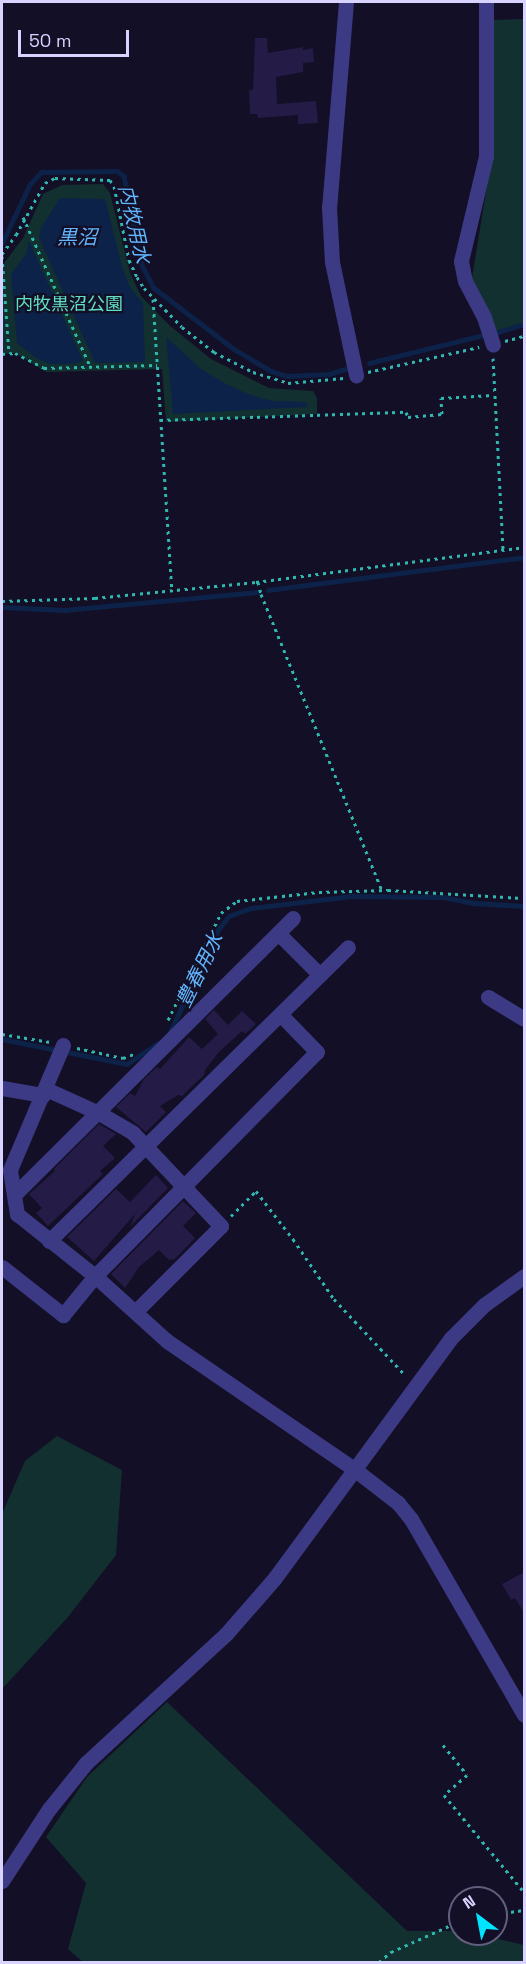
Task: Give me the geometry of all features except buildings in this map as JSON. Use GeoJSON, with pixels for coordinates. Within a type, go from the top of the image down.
{"type":"FeatureCollection","features":[{"type":"Feature","properties":{"kind":"street"},"geometry":{"type":"LineString","coordinates":[[346,2],[329,207],[332,262],[356,375]]}},
{"type":"Feature","properties":{"kind":"street"},"geometry":{"type":"LineString","coordinates":[[486,2],[486,156],[461,261],[465,281],[484,317],[493,345]]}},
{"type":"Feature","properties":{"kind":"street"},"geometry":{"type":"LineString","coordinates":[[14,1195],[293,918]]}},
{"type":"Feature","properties":{"kind":"street"},"geometry":{"type":"LineString","coordinates":[[278,933],[320,975]]}},
{"type":"Feature","properties":{"kind":"street"},"geometry":{"type":"LineString","coordinates":[[49,1241],[348,947]]}},
{"type":"Feature","properties":{"kind":"street"},"geometry":{"type":"LineString","coordinates":[[488,997],[525,1019]]}},
{"type":"Feature","properties":{"kind":"street"},"geometry":{"type":"LineString","coordinates":[[2,1267],[63,1315],[94,1276],[317,1052],[281,1015]]}},
{"type":"Feature","properties":{"kind":"street"},"geometry":{"type":"LineString","coordinates":[[63,1045],[45,1092],[6,1169],[17,1214],[136,1311],[167,1341],[354,1469],[398,1503],[411,1519],[525,1715]]}},
{"type":"Feature","properties":{"kind":"street"},"geometry":{"type":"LineString","coordinates":[[2,1088],[45,1092],[99,1113],[133,1133],[221,1226],[136,1311]]}},
{"type":"Feature","properties":{"kind":"street"},"geometry":{"type":"LineString","coordinates":[[2,1881],[49,1809],[86,1763],[193,1665],[251,1607],[415,1385],[466,1321],[525,1276]]}},
{"type":"Feature","properties":{"kind":"path"},"geometry":{"type":"LineString","coordinates":[[9,353],[2,255],[45,183],[55,178],[110,180],[114,186],[129,260],[144,288],[182,327],[214,352],[253,372],[288,383],[332,381],[525,336]]}},
{"type":"Feature","properties":{"kind":"path"},"geometry":{"type":"LineString","coordinates":[[23,217],[90,366]]}},
{"type":"Feature","properties":{"kind":"path"},"geometry":{"type":"LineString","coordinates":[[153,297],[172,590]]}},
{"type":"Feature","properties":{"kind":"path"},"geometry":{"type":"LineString","coordinates":[[493,345],[503,549]]}},
{"type":"Feature","properties":{"kind":"path"},"geometry":{"type":"LineString","coordinates":[[2,354],[15,353],[44,368],[157,365]]}},
{"type":"Feature","properties":{"kind":"path"},"geometry":{"type":"LineString","coordinates":[[160,420],[406,412],[408,417],[442,414],[441,398],[494,395]]}},
{"type":"Feature","properties":{"kind":"path"},"geometry":{"type":"LineString","coordinates":[[2,601],[85,599],[258,582],[525,547]]}},
{"type":"Feature","properties":{"kind":"path"},"geometry":{"type":"LineString","coordinates":[[258,582],[382,891]]}},
{"type":"Feature","properties":{"kind":"path"},"geometry":{"type":"LineString","coordinates":[[221,1226],[256,1191],[293,1239],[334,1299],[415,1385]]}},
{"type":"Feature","properties":{"kind":"path"},"geometry":{"type":"LineString","coordinates":[[443,1745],[467,1775],[444,1795],[525,1892]]}},
{"type":"Feature","properties":{"kind":"path"},"geometry":{"type":"LineString","coordinates":[[508,1912],[525,1910]]}},
{"type":"Feature","properties":{"kind":"path"},"geometry":{"type":"LineString","coordinates":[[379,1962],[391,1952],[448,1926]]}},
{"type":"Feature","properties":{"kind":"green space"},"geometry":{"type":"Polygon","coordinates":[[[524,19],[524,324],[497,335],[471,284],[493,149],[490,20],[524,19]]]}},
{"type":"Feature","properties":{"kind":"green space","name":"内牧黒沼公園"},"geometry":{"type":"Polygon","coordinates":[[[103,184],[110,193],[130,273],[141,296],[169,325],[211,359],[269,388],[313,391],[317,398],[317,414],[166,422],[162,369],[46,372],[15,353],[2,354],[2,266],[23,238],[43,194],[62,185],[103,184]]]}},
{"type":"Feature","properties":{"kind":"green space"},"geometry":{"type":"Polygon","coordinates":[[[57,1436],[122,1470],[116,1555],[68,1617],[2,1689],[2,1514],[25,1461],[57,1436]]]}},
{"type":"Feature","properties":{"kind":"green space"},"geometry":{"type":"Polygon","coordinates":[[[167,1702],[407,1931],[448,1931],[448,1946],[508,1946],[508,1941],[524,1945],[524,1962],[83,1962],[68,1949],[86,1883],[46,1837],[87,1777],[167,1702]]]}},
{"type":"Feature","properties":{"kind":"water","name":"黒沼"},"geometry":{"type":"Polygon","coordinates":[[[60,198],[105,199],[123,270],[131,289],[143,303],[145,362],[95,363],[39,238],[41,228],[60,198]]]}},
{"type":"Feature","properties":{"kind":"water","name":"黒沼"},"geometry":{"type":"Polygon","coordinates":[[[29,241],[83,361],[72,364],[50,364],[36,358],[17,343],[11,274],[26,254],[29,241]]]}},
{"type":"Feature","properties":{"kind":"water"},"geometry":{"type":"Polygon","coordinates":[[[166,337],[201,369],[226,384],[272,401],[306,402],[307,407],[173,414],[166,337]]]}},
{"type":"Feature","properties":{"kind":"waterway","name":"内牧用水"},"geometry":{"type":"LineString","coordinates":[[2,243],[30,184],[41,172],[117,171],[124,176],[142,265],[153,287],[234,349],[271,371],[287,376],[329,374],[345,369]]}},
{"type":"Feature","properties":{"kind":"waterway","name":"内牧用水"},"geometry":{"type":"LineString","coordinates":[[498,332],[524,324]]}},
{"type":"Feature","properties":{"kind":"waterway","name":"内牧用水"},"geometry":{"type":"LineString","coordinates":[[369,363],[484,335]]}},
{"type":"Feature","properties":{"kind":"waterway"},"geometry":{"type":"LineString","coordinates":[[268,590],[524,557]]}},
{"type":"Feature","properties":{"kind":"waterway"},"geometry":{"type":"LineString","coordinates":[[2,607],[64,610],[259,592]]}},
{"type":"Feature","properties":{"kind":"waterway","name":"豊春用水"},"geometry":{"type":"LineString","coordinates":[[169,1034],[218,930],[229,916],[251,908],[351,896],[443,897],[474,903],[524,906]]}},
{"type":"Feature","properties":{"kind":"waterway","name":"豊春用水"},"geometry":{"type":"LineString","coordinates":[[2,1039],[127,1064],[158,1043]]}}]}
